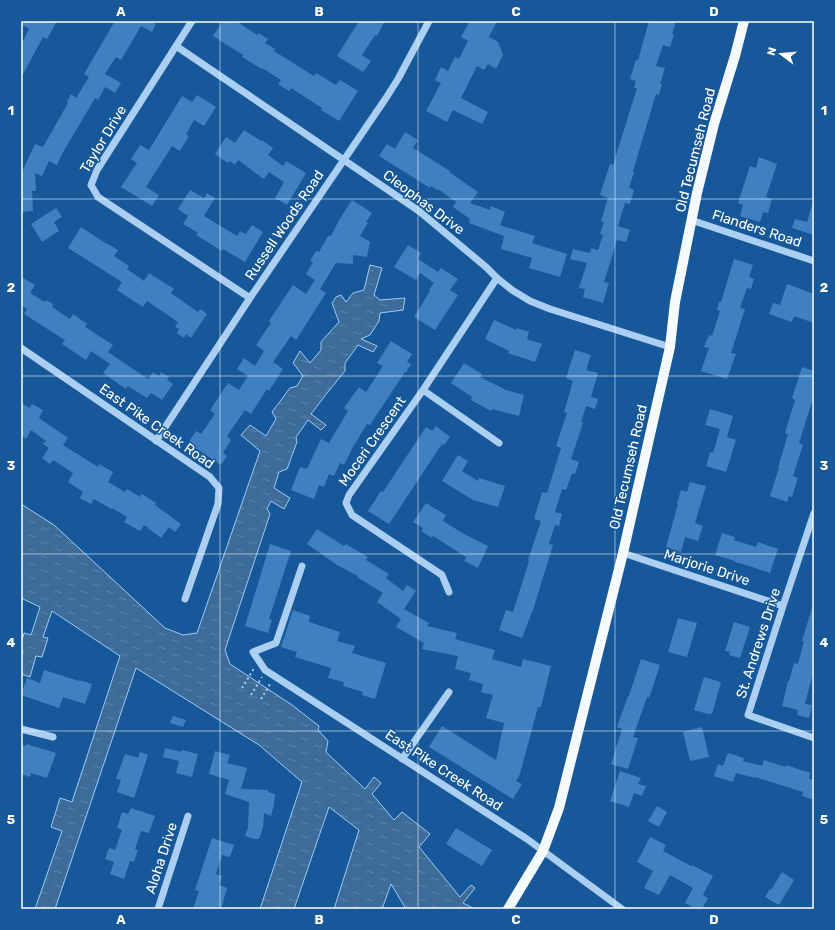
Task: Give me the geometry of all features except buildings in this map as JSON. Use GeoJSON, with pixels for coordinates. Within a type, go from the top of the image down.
{"type":"FeatureCollection","features":[{"type":"Feature","properties":{"kind":"main road","name":"Old Tecumseh Road"},"geometry":{"type":"LineString","coordinates":[[508,909],[543,851],[559,808],[623,553],[670,347],[675,302],[691,220],[714,124],[744,21]]}},
{"type":"Feature","properties":{"kind":"street","name":"Taylor Drive"},"geometry":{"type":"LineString","coordinates":[[192,21],[97,170],[91,185],[98,197],[250,298]]}},
{"type":"Feature","properties":{"kind":"street","name":"Russell Woods Road"},"geometry":{"type":"LineString","coordinates":[[156,441],[250,298],[398,79],[429,21]]}},
{"type":"Feature","properties":{"kind":"street","name":"Cleophas Drive"},"geometry":{"type":"LineString","coordinates":[[176,46],[419,211],[512,290],[550,309],[670,347]]}},
{"type":"Feature","properties":{"kind":"street","name":"Flanders Road"},"geometry":{"type":"LineString","coordinates":[[691,220],[814,261]]}},
{"type":"Feature","properties":{"kind":"street","name":"Moceri Crescent"},"geometry":{"type":"LineString","coordinates":[[449,592],[442,575],[352,515],[346,504],[349,495],[423,390],[497,278]]}},
{"type":"Feature","properties":{"kind":"street","name":"East Pike Creek Road"},"geometry":{"type":"LineString","coordinates":[[21,348],[210,477],[219,488],[218,504],[185,600]]}},
{"type":"Feature","properties":{"kind":"street"},"geometry":{"type":"LineString","coordinates":[[423,390],[499,443]]}},
{"type":"Feature","properties":{"kind":"street","name":"St. Andrews Drive"},"geometry":{"type":"LineString","coordinates":[[814,513],[748,715],[814,738]]}},
{"type":"Feature","properties":{"kind":"street","name":"Marjorie Drive"},"geometry":{"type":"LineString","coordinates":[[623,553],[783,606]]}},
{"type":"Feature","properties":{"kind":"street","name":"East Pike Creek Road"},"geometry":{"type":"LineString","coordinates":[[302,566],[276,643],[253,652],[265,670],[543,851],[622,909]]}},
{"type":"Feature","properties":{"kind":"street"},"geometry":{"type":"LineString","coordinates":[[402,759],[449,692]]}},
{"type":"Feature","properties":{"kind":"street"},"geometry":{"type":"LineString","coordinates":[[21,729],[53,737]]}},
{"type":"Feature","properties":{"kind":"street","name":"Aloha Drive"},"geometry":{"type":"LineString","coordinates":[[158,909],[188,816]]}},
{"type":"Feature","properties":{"kind":"path"},"geometry":{"type":"LineString","coordinates":[[242,688],[253,670],[258,673]]}},
{"type":"Feature","properties":{"kind":"path"},"geometry":{"type":"LineString","coordinates":[[251,695],[262,676],[267,679]]}},
{"type":"Feature","properties":{"kind":"path"},"geometry":{"type":"LineString","coordinates":[[261,699],[271,682]]}},
{"type":"Feature","properties":{"kind":"water"},"geometry":{"type":"Polygon","coordinates":[[[370,265],[382,268],[374,295],[380,300],[405,298],[403,310],[380,313],[379,321],[370,335],[361,339],[377,346],[373,352],[358,345],[345,363],[345,371],[311,414],[326,425],[321,430],[308,420],[296,437],[297,442],[287,469],[279,472],[274,488],[290,498],[284,509],[271,501],[267,509],[270,514],[225,650],[230,664],[292,705],[319,726],[318,730],[328,741],[326,752],[365,789],[374,777],[381,783],[372,794],[394,820],[402,812],[430,834],[419,847],[460,897],[471,885],[475,888],[463,903],[475,909],[406,909],[391,884],[382,909],[334,909],[359,830],[329,807],[294,909],[260,909],[302,782],[259,745],[136,668],[55,909],[35,909],[62,831],[51,827],[60,798],[72,802],[120,656],[52,611],[43,637],[48,638],[42,657],[36,656],[30,677],[21,674],[21,659],[23,651],[21,651],[21,644],[24,633],[31,635],[40,607],[21,598],[21,504],[54,525],[165,628],[183,635],[197,633],[260,451],[241,435],[250,425],[266,436],[276,419],[272,412],[290,388],[297,386],[303,376],[293,363],[300,351],[310,363],[321,350],[321,342],[339,322],[332,303],[336,297],[341,295],[346,302],[353,293],[364,290],[370,265]]]}}]}
